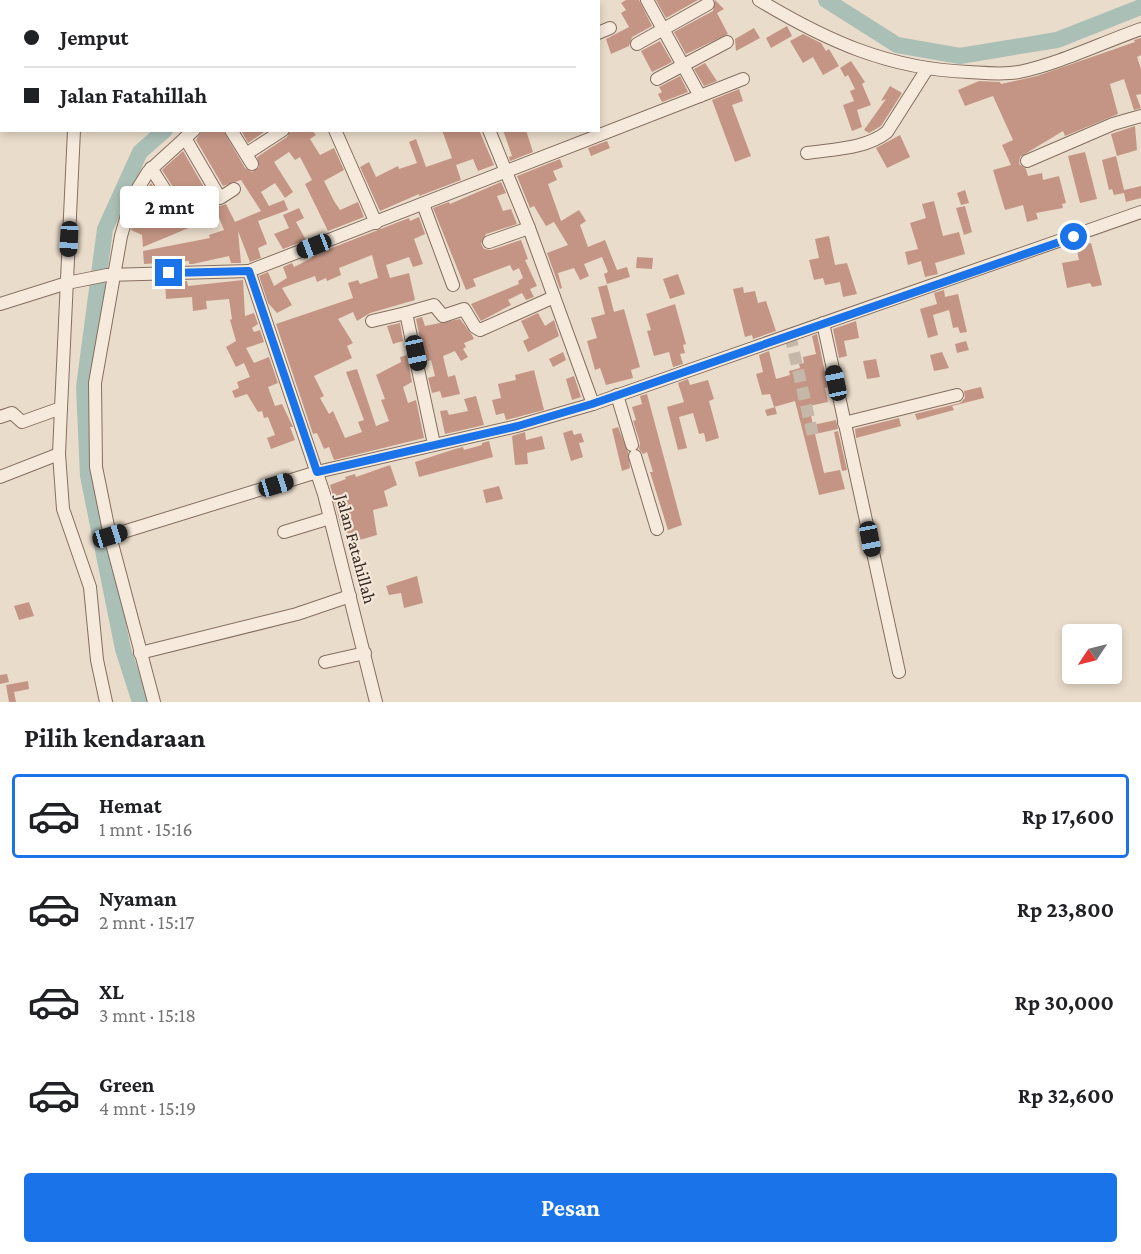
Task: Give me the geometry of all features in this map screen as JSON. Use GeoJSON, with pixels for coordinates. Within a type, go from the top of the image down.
{"type":"FeatureCollection","features":[{"type":"Feature","properties":{"kind":"street"},"geometry":{"type":"LineString","coordinates":[[647,0],[700,96]]}},
{"type":"Feature","properties":{"kind":"street"},"geometry":{"type":"LineString","coordinates":[[759,0],[808,29],[865,53],[897,64],[927,69],[1019,72],[1141,30]]}},
{"type":"Feature","properties":{"kind":"street"},"geometry":{"type":"LineString","coordinates":[[637,44],[663,27],[708,4]]}},
{"type":"Feature","properties":{"kind":"street"},"geometry":{"type":"LineString","coordinates":[[657,79],[727,42]]}},
{"type":"Feature","properties":{"kind":"street"},"geometry":{"type":"LineString","coordinates":[[807,153],[867,143],[881,137],[927,69]]}},
{"type":"Feature","properties":{"kind":"street"},"geometry":{"type":"LineString","coordinates":[[0,304],[70,282],[110,275],[249,271],[743,79]]}},
{"type":"Feature","properties":{"kind":"street"},"geometry":{"type":"LineString","coordinates":[[1027,161],[1113,124],[1141,116]]}},
{"type":"Feature","properties":{"kind":"street"},"geometry":{"type":"LineString","coordinates":[[74,132],[70,282],[59,454],[63,509],[90,586],[97,660],[106,702]]}},
{"type":"Feature","properties":{"kind":"street"},"geometry":{"type":"LineString","coordinates":[[232,132],[249,159],[281,132]]}},
{"type":"Feature","properties":{"kind":"street"},"geometry":{"type":"LineString","coordinates":[[336,132],[376,223]]}},
{"type":"Feature","properties":{"kind":"street"},"geometry":{"type":"LineString","coordinates":[[490,132],[529,228],[592,404]]}},
{"type":"Feature","properties":{"kind":"street"},"geometry":{"type":"LineString","coordinates":[[154,702],[110,536],[96,467],[95,384],[110,275],[132,198],[151,168],[190,134],[219,198],[234,189]]}},
{"type":"Feature","properties":{"kind":"street"},"geometry":{"type":"LineString","coordinates":[[151,168],[180,212],[206,197]]}},
{"type":"Feature","properties":{"kind":"street"},"geometry":{"type":"LineString","coordinates":[[423,204],[453,285]]}},
{"type":"Feature","properties":{"kind":"street"},"geometry":{"type":"LineString","coordinates":[[110,536],[317,472],[518,426],[592,404],[1141,212]]}},
{"type":"Feature","properties":{"kind":"street"},"geometry":{"type":"LineString","coordinates":[[489,242],[529,228]]}},
{"type":"Feature","properties":{"kind":"street","name":"Jalan Fatahillah"},"geometry":{"type":"LineString","coordinates":[[249,271],[317,472],[376,702]]}},
{"type":"Feature","properties":{"kind":"street"},"geometry":{"type":"LineString","coordinates":[[372,321],[434,305],[443,316],[464,309],[475,327],[480,330],[554,297]]}},
{"type":"Feature","properties":{"kind":"street"},"geometry":{"type":"LineString","coordinates":[[406,313],[434,444]]}},
{"type":"Feature","properties":{"kind":"street"},"geometry":{"type":"LineString","coordinates":[[823,323],[899,672]]}},
{"type":"Feature","properties":{"kind":"street"},"geometry":{"type":"LineString","coordinates":[[617,395],[657,529]]}},
{"type":"Feature","properties":{"kind":"street"},"geometry":{"type":"LineString","coordinates":[[844,423],[957,395]]}},
{"type":"Feature","properties":{"kind":"street"},"geometry":{"type":"LineString","coordinates":[[0,417],[12,413],[22,422],[61,408]]}},
{"type":"Feature","properties":{"kind":"street"},"geometry":{"type":"LineString","coordinates":[[0,477],[59,454]]}},
{"type":"Feature","properties":{"kind":"street"},"geometry":{"type":"LineString","coordinates":[[284,531],[330,518]]}},
{"type":"Feature","properties":{"kind":"street"},"geometry":{"type":"LineString","coordinates":[[140,653],[297,614],[350,596]]}},
{"type":"Feature","properties":{"kind":"street"},"geometry":{"type":"LineString","coordinates":[[325,662],[365,653]]}},
{"type":"Feature","properties":{"kind":"building"},"geometry":{"type":"Polygon","coordinates":[[[626,0],[639,0],[652,26],[632,37],[629,46],[611,54],[606,39],[629,27],[621,13],[626,10],[621,3],[626,0]]]}},
{"type":"Feature","properties":{"kind":"building"},"geometry":{"type":"Polygon","coordinates":[[[656,0],[698,0],[666,18],[656,0]]]}},
{"type":"Feature","properties":{"kind":"building"},"geometry":{"type":"Polygon","coordinates":[[[715,0],[724,9],[717,13],[728,34],[686,54],[674,32],[713,11],[715,0]]]}},
{"type":"Feature","properties":{"kind":"building"},"geometry":{"type":"Polygon","coordinates":[[[787,26],[792,36],[771,48],[766,38],[787,26]]]}},
{"type":"Feature","properties":{"kind":"building"},"geometry":{"type":"Polygon","coordinates":[[[754,28],[760,38],[736,51],[735,39],[754,28]]]}},
{"type":"Feature","properties":{"kind":"building"},"geometry":{"type":"Polygon","coordinates":[[[803,34],[821,43],[826,51],[829,49],[839,66],[823,75],[813,57],[803,63],[790,41],[803,34]]]}},
{"type":"Feature","properties":{"kind":"building"},"geometry":{"type":"Polygon","coordinates":[[[1141,38],[1141,55],[1137,57],[1141,69],[1141,94],[1136,95],[1141,108],[1134,110],[1124,79],[1110,84],[1118,114],[1065,136],[1063,131],[1020,157],[1019,164],[1026,169],[1028,176],[1042,173],[1043,180],[1059,176],[1066,203],[1062,204],[1063,208],[1036,213],[1038,219],[1027,222],[1023,205],[1005,210],[993,170],[1011,165],[1002,145],[1013,140],[993,96],[965,106],[958,90],[979,81],[1000,82],[1001,84],[1037,76],[1141,38]]]}},
{"type":"Feature","properties":{"kind":"building"},"geometry":{"type":"Polygon","coordinates":[[[660,41],[672,62],[652,72],[641,51],[660,41]]]}},
{"type":"Feature","properties":{"kind":"building"},"geometry":{"type":"Polygon","coordinates":[[[851,61],[865,82],[862,84],[871,105],[857,110],[862,127],[852,131],[843,105],[854,101],[850,91],[855,89],[848,75],[845,77],[840,68],[851,61]]]}},
{"type":"Feature","properties":{"kind":"building"},"geometry":{"type":"Polygon","coordinates":[[[705,63],[717,81],[704,86],[694,69],[705,63]]]}},
{"type":"Feature","properties":{"kind":"building"},"geometry":{"type":"Polygon","coordinates":[[[680,76],[688,92],[662,102],[658,94],[662,92],[659,87],[680,76]]]}},
{"type":"Feature","properties":{"kind":"building"},"geometry":{"type":"Polygon","coordinates":[[[890,86],[902,93],[881,126],[869,133],[864,130],[886,99],[881,101],[890,86]]]}},
{"type":"Feature","properties":{"kind":"building"},"geometry":{"type":"Polygon","coordinates":[[[739,89],[743,101],[732,105],[751,156],[735,162],[712,100],[739,89]]]}},
{"type":"Feature","properties":{"kind":"building"},"geometry":{"type":"Polygon","coordinates":[[[1135,126],[1137,150],[1117,156],[1111,134],[1135,126]]]}},
{"type":"Feature","properties":{"kind":"building"},"geometry":{"type":"Polygon","coordinates":[[[201,132],[224,132],[245,168],[252,172],[259,167],[257,157],[287,137],[290,132],[314,132],[316,135],[310,139],[320,155],[334,148],[344,170],[324,181],[334,201],[340,210],[358,202],[364,217],[328,231],[305,184],[312,180],[300,157],[295,160],[289,152],[274,162],[293,192],[285,198],[275,183],[261,192],[269,206],[284,200],[288,210],[258,221],[267,244],[258,248],[261,258],[250,262],[238,231],[241,263],[231,263],[229,256],[193,264],[189,264],[189,261],[144,264],[143,251],[210,238],[209,235],[224,230],[213,202],[220,206],[226,204],[235,222],[261,211],[241,180],[223,186],[196,140],[201,132]]]}},
{"type":"Feature","properties":{"kind":"building"},"geometry":{"type":"Polygon","coordinates":[[[242,132],[264,132],[248,143],[242,132]]]}},
{"type":"Feature","properties":{"kind":"building"},"geometry":{"type":"Polygon","coordinates":[[[443,132],[480,132],[494,165],[478,171],[473,159],[456,165],[461,180],[419,196],[419,194],[380,211],[360,167],[369,162],[376,177],[398,166],[399,169],[417,163],[409,142],[416,139],[426,167],[452,158],[443,132]]]}},
{"type":"Feature","properties":{"kind":"building"},"geometry":{"type":"Polygon","coordinates":[[[504,132],[527,132],[533,152],[510,161],[509,157],[512,156],[504,132]]]}},
{"type":"Feature","properties":{"kind":"building"},"geometry":{"type":"Polygon","coordinates":[[[900,135],[910,157],[887,168],[876,148],[900,135]]]}},
{"type":"Feature","properties":{"kind":"building"},"geometry":{"type":"Polygon","coordinates":[[[607,141],[610,148],[591,156],[588,148],[607,141]]]}},
{"type":"Feature","properties":{"kind":"building"},"geometry":{"type":"Polygon","coordinates":[[[183,151],[205,189],[182,201],[162,170],[183,151]]]}},
{"type":"Feature","properties":{"kind":"building"},"geometry":{"type":"Polygon","coordinates":[[[1085,152],[1097,199],[1080,203],[1068,156],[1085,152]]]}},
{"type":"Feature","properties":{"kind":"building"},"geometry":{"type":"Polygon","coordinates":[[[1116,156],[1124,190],[1141,186],[1141,198],[1126,202],[1124,193],[1114,195],[1112,189],[1109,190],[1102,160],[1116,156]]]}},
{"type":"Feature","properties":{"kind":"building"},"geometry":{"type":"Polygon","coordinates":[[[560,159],[563,167],[553,171],[557,180],[548,184],[561,221],[579,210],[586,221],[580,225],[588,247],[605,240],[617,270],[627,267],[630,277],[607,284],[604,274],[608,272],[602,257],[584,264],[589,276],[580,280],[574,268],[558,273],[562,288],[560,289],[547,253],[568,245],[554,222],[546,226],[534,206],[530,208],[517,176],[560,159]]]}},
{"type":"Feature","properties":{"kind":"building"},"geometry":{"type":"Polygon","coordinates":[[[501,182],[506,193],[497,196],[503,211],[511,209],[517,224],[486,234],[481,244],[484,249],[491,250],[521,240],[528,259],[525,260],[537,286],[530,289],[534,297],[526,300],[522,293],[508,300],[511,305],[481,321],[471,304],[519,284],[518,281],[523,278],[519,268],[513,271],[510,265],[473,279],[476,286],[466,290],[433,208],[449,202],[450,204],[501,182]]]}},
{"type":"Feature","properties":{"kind":"building"},"geometry":{"type":"Polygon","coordinates":[[[151,183],[175,219],[182,219],[198,211],[203,222],[143,247],[142,235],[131,230],[137,209],[143,203],[140,200],[150,192],[147,189],[151,183]]]}},
{"type":"Feature","properties":{"kind":"building"},"geometry":{"type":"Polygon","coordinates":[[[965,190],[969,203],[961,205],[957,193],[965,190]]]}},
{"type":"Feature","properties":{"kind":"building"},"geometry":{"type":"Polygon","coordinates":[[[934,201],[943,236],[959,232],[965,254],[935,263],[938,274],[925,277],[921,261],[908,265],[905,252],[918,249],[910,223],[926,218],[922,204],[934,201]]]}},
{"type":"Feature","properties":{"kind":"building"},"geometry":{"type":"Polygon","coordinates":[[[965,206],[972,232],[964,235],[956,208],[965,206]]]}},
{"type":"Feature","properties":{"kind":"building"},"geometry":{"type":"Polygon","coordinates":[[[299,208],[304,218],[296,222],[306,240],[283,249],[274,234],[289,228],[283,215],[299,208]]]}},
{"type":"Feature","properties":{"kind":"building"},"geometry":{"type":"Polygon","coordinates":[[[419,217],[425,234],[414,239],[423,264],[413,267],[409,257],[386,265],[390,278],[409,273],[415,300],[370,313],[357,321],[353,312],[338,319],[353,343],[347,346],[352,358],[314,376],[324,396],[320,398],[329,414],[333,411],[345,438],[362,432],[358,422],[364,420],[346,372],[357,369],[376,426],[389,421],[381,400],[385,399],[376,375],[401,362],[400,357],[407,355],[412,382],[403,387],[408,403],[416,400],[424,438],[334,460],[329,447],[324,449],[317,433],[313,434],[276,324],[353,298],[348,283],[358,280],[360,284],[378,278],[372,255],[339,268],[341,275],[327,281],[326,278],[317,282],[315,276],[282,288],[292,305],[277,313],[268,303],[259,276],[268,272],[274,286],[287,278],[283,267],[292,263],[294,267],[312,258],[311,256],[409,218],[410,221],[419,217]]]}},
{"type":"Feature","properties":{"kind":"building"},"geometry":{"type":"Polygon","coordinates":[[[829,236],[835,265],[847,263],[857,294],[843,297],[840,282],[825,285],[823,278],[814,280],[809,260],[819,258],[815,239],[829,236]]]}},
{"type":"Feature","properties":{"kind":"building"},"geometry":{"type":"Polygon","coordinates":[[[1091,243],[1102,285],[1092,287],[1090,283],[1067,288],[1062,263],[1079,260],[1076,246],[1091,243]]]}},
{"type":"Feature","properties":{"kind":"building"},"geometry":{"type":"Polygon","coordinates":[[[637,257],[653,258],[652,269],[636,268],[637,257]]]}},
{"type":"Feature","properties":{"kind":"building"},"geometry":{"type":"Polygon","coordinates":[[[678,274],[685,294],[670,299],[663,279],[678,274]]]}},
{"type":"Feature","properties":{"kind":"building"},"geometry":{"type":"Polygon","coordinates":[[[243,280],[245,316],[254,313],[258,324],[252,328],[254,332],[260,330],[264,342],[246,348],[254,363],[269,357],[278,383],[268,387],[275,406],[282,404],[293,427],[290,427],[295,440],[271,449],[267,438],[275,435],[268,417],[264,418],[262,411],[258,412],[247,394],[235,398],[232,391],[239,388],[237,382],[250,377],[244,363],[236,367],[226,347],[236,341],[230,320],[232,319],[229,299],[206,301],[207,309],[193,311],[192,297],[166,299],[165,282],[187,281],[188,286],[243,280]]]}},
{"type":"Feature","properties":{"kind":"building"},"geometry":{"type":"Polygon","coordinates":[[[607,285],[614,312],[624,309],[640,367],[631,370],[633,378],[606,385],[600,368],[595,370],[587,341],[597,338],[591,318],[605,314],[598,287],[607,285]]]}},
{"type":"Feature","properties":{"kind":"building"},"geometry":{"type":"Polygon","coordinates":[[[743,287],[744,293],[755,291],[758,303],[766,301],[776,331],[753,339],[752,335],[745,337],[733,289],[743,287]]]}},
{"type":"Feature","properties":{"kind":"building"},"geometry":{"type":"Polygon","coordinates":[[[944,290],[945,297],[958,294],[967,332],[960,333],[958,327],[953,328],[949,310],[933,315],[938,335],[928,338],[920,309],[937,304],[934,293],[944,290]]]}},
{"type":"Feature","properties":{"kind":"building"},"geometry":{"type":"Polygon","coordinates":[[[675,304],[686,344],[683,345],[685,353],[680,354],[683,364],[673,367],[669,352],[654,356],[647,331],[651,330],[646,314],[675,304]]]}},
{"type":"Feature","properties":{"kind":"building"},"geometry":{"type":"Polygon","coordinates":[[[538,313],[545,326],[554,320],[559,336],[528,352],[523,341],[529,338],[521,321],[538,313]]]}},
{"type":"Feature","properties":{"kind":"building"},"geometry":{"type":"Polygon","coordinates":[[[422,317],[425,326],[460,319],[474,339],[464,343],[466,347],[463,349],[468,357],[461,361],[455,351],[443,356],[448,377],[455,375],[460,394],[442,398],[440,391],[432,393],[428,378],[435,376],[431,360],[425,362],[416,319],[422,317]]]}},
{"type":"Feature","properties":{"kind":"building"},"geometry":{"type":"Polygon","coordinates":[[[856,321],[859,338],[844,341],[847,356],[839,358],[833,329],[856,321]]]}},
{"type":"Feature","properties":{"kind":"building"},"geometry":{"type":"Polygon","coordinates":[[[400,323],[403,341],[393,344],[387,326],[400,323]]]}},
{"type":"Feature","properties":{"kind":"building"},"geometry":{"type":"Polygon","coordinates":[[[817,334],[828,387],[825,388],[828,402],[809,406],[813,425],[836,420],[838,429],[815,434],[824,473],[840,470],[845,489],[819,495],[795,401],[774,407],[770,394],[762,395],[756,374],[763,372],[759,355],[769,351],[776,379],[790,375],[789,371],[800,368],[799,364],[804,363],[803,357],[816,354],[812,336],[817,334]]]}},
{"type":"Feature","properties":{"kind":"building"},"geometry":{"type":"Polygon","coordinates":[[[966,341],[969,350],[957,353],[955,344],[966,341]]]}},
{"type":"Feature","properties":{"kind":"building"},"geometry":{"type":"Polygon","coordinates":[[[563,352],[566,360],[553,367],[549,359],[563,352]]]}},
{"type":"Feature","properties":{"kind":"building"},"geometry":{"type":"Polygon","coordinates":[[[942,352],[949,368],[934,371],[930,355],[942,352]]]}},
{"type":"Feature","properties":{"kind":"building"},"geometry":{"type":"Polygon","coordinates":[[[876,359],[880,377],[867,379],[863,361],[876,359]]]}},
{"type":"Feature","properties":{"kind":"building"},"geometry":{"type":"Polygon","coordinates":[[[534,370],[544,410],[506,420],[504,413],[496,415],[492,400],[501,398],[498,384],[516,380],[515,375],[534,370]]]}},
{"type":"Feature","properties":{"kind":"building"},"geometry":{"type":"Polygon","coordinates":[[[574,376],[581,397],[572,400],[566,379],[574,376]]]}},
{"type":"Feature","properties":{"kind":"building"},"geometry":{"type":"Polygon","coordinates":[[[688,379],[690,385],[708,380],[714,399],[709,401],[719,438],[706,442],[704,433],[699,434],[693,413],[679,417],[687,448],[678,450],[667,407],[684,402],[678,383],[688,379]]]}},
{"type":"Feature","properties":{"kind":"building"},"geometry":{"type":"Polygon","coordinates":[[[981,387],[984,398],[952,406],[954,410],[917,420],[915,414],[960,403],[965,398],[964,391],[981,387]]]}},
{"type":"Feature","properties":{"kind":"building"},"geometry":{"type":"Polygon","coordinates":[[[647,394],[682,525],[668,530],[650,472],[653,472],[647,452],[643,454],[639,449],[640,443],[633,421],[636,420],[632,407],[642,404],[640,396],[647,394]]]}},
{"type":"Feature","properties":{"kind":"building"},"geometry":{"type":"Polygon","coordinates":[[[476,396],[484,425],[445,434],[440,411],[447,410],[449,415],[468,411],[464,399],[476,396]]]}},
{"type":"Feature","properties":{"kind":"building"},"geometry":{"type":"Polygon","coordinates":[[[775,407],[777,414],[767,416],[765,410],[775,407]]]}},
{"type":"Feature","properties":{"kind":"building"},"geometry":{"type":"Polygon","coordinates":[[[899,418],[901,426],[856,438],[855,429],[899,418]]]}},
{"type":"Feature","properties":{"kind":"building"},"geometry":{"type":"Polygon","coordinates":[[[618,427],[628,452],[630,468],[622,471],[612,429],[618,427]]]}},
{"type":"Feature","properties":{"kind":"building"},"geometry":{"type":"Polygon","coordinates":[[[572,430],[574,435],[581,433],[584,442],[579,443],[583,457],[571,461],[563,433],[572,430]]]}},
{"type":"Feature","properties":{"kind":"building"},"geometry":{"type":"Polygon","coordinates":[[[838,431],[847,470],[842,471],[834,432],[838,431]]]}},
{"type":"Feature","properties":{"kind":"building"},"geometry":{"type":"Polygon","coordinates":[[[525,432],[526,440],[542,436],[545,449],[527,453],[528,464],[515,465],[512,436],[525,432]]]}},
{"type":"Feature","properties":{"kind":"building"},"geometry":{"type":"Polygon","coordinates":[[[489,441],[493,457],[419,477],[415,462],[455,449],[463,447],[464,450],[482,445],[489,441]]]}},
{"type":"Feature","properties":{"kind":"building"},"geometry":{"type":"Polygon","coordinates":[[[390,465],[397,485],[384,491],[388,506],[373,510],[377,535],[349,543],[344,526],[341,527],[330,485],[346,479],[345,477],[355,474],[356,477],[390,465]]]}},
{"type":"Feature","properties":{"kind":"building"},"geometry":{"type":"Polygon","coordinates":[[[499,486],[503,499],[486,503],[483,490],[499,486]]]}},
{"type":"Feature","properties":{"kind":"building"},"geometry":{"type":"Polygon","coordinates":[[[417,576],[423,603],[404,608],[401,593],[389,595],[386,586],[417,576]]]}},
{"type":"Feature","properties":{"kind":"building"},"geometry":{"type":"Polygon","coordinates":[[[29,602],[34,616],[19,620],[14,606],[29,602]]]}},
{"type":"Feature","properties":{"kind":"building"},"geometry":{"type":"Polygon","coordinates":[[[7,674],[9,682],[0,684],[0,675],[7,674]]]}},
{"type":"Feature","properties":{"kind":"building"},"geometry":{"type":"Polygon","coordinates":[[[28,681],[29,689],[14,692],[16,702],[9,702],[6,685],[28,681]]]}},
{"type":"Feature","properties":{"kind":"waterway"},"geometry":{"type":"LineString","coordinates":[[826,0],[897,45],[960,56],[1057,40],[1141,7]]}},
{"type":"Feature","properties":{"kind":"waterway"},"geometry":{"type":"LineString","coordinates":[[140,702],[123,649],[88,476],[84,387],[105,229],[140,152],[163,132]]}},
{"type":"Feature","properties":{"kind":"tunnel"},"geometry":{"type":"LineString","coordinates":[[790,335],[814,440]]}},
{"type":"Feature","properties":{"kind":"route"},"geometry":{"type":"LineString","coordinates":[[169,273],[249,271],[317,472],[518,426],[592,404],[1074,237]]}}]}
